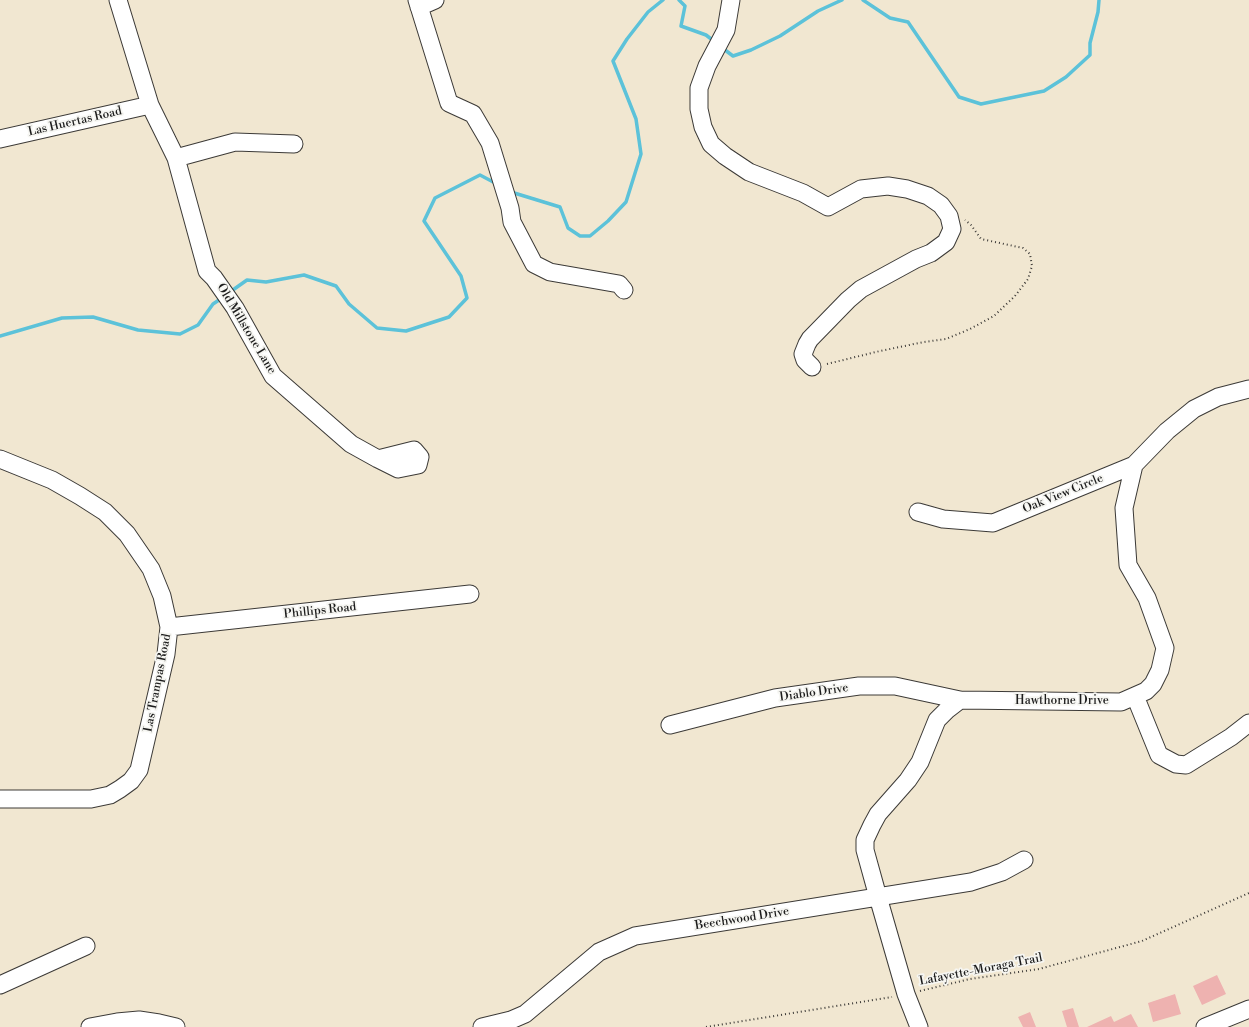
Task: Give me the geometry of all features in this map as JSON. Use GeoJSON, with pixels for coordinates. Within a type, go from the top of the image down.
{"type":"FeatureCollection","features":[{"type":"Feature","properties":{"kind":"street"},"geometry":{"type":"LineString","coordinates":[[118,0],[150,105],[176,158],[235,142],[294,144]]}},
{"type":"Feature","properties":{"kind":"street"},"geometry":{"type":"LineString","coordinates":[[435,0],[418,4],[449,103],[473,114],[490,143],[510,208],[512,222],[534,264],[550,272],[619,284],[624,290]]}},
{"type":"Feature","properties":{"kind":"street"},"geometry":{"type":"LineString","coordinates":[[731,0],[726,30],[707,66],[700,88],[699,109],[703,128],[711,144],[725,156],[749,172],[803,193],[828,207],[861,189],[888,186],[907,189],[928,196],[940,205],[949,216],[952,229],[946,242],[931,253],[916,259],[861,290],[848,300],[810,339],[804,350],[803,354],[805,360],[812,367]]}},
{"type":"Feature","properties":{"kind":"street","name":"Las Huertas Road"},"geometry":{"type":"LineString","coordinates":[[0,139],[150,105]]}},
{"type":"Feature","properties":{"kind":"street","name":"Old Millstone Lane"},"geometry":{"type":"LineString","coordinates":[[176,158],[207,271],[214,278],[235,308],[272,376],[351,444],[378,459]]}},
{"type":"Feature","properties":{"kind":"street"},"geometry":{"type":"LineString","coordinates":[[1134,465],[1167,431],[1194,408],[1218,397],[1249,389]]}},
{"type":"Feature","properties":{"kind":"street","name":"Las Trampas Road"},"geometry":{"type":"LineString","coordinates":[[0,459],[52,480],[105,512],[127,534],[151,569],[162,596],[169,627],[166,654],[141,763],[139,770],[131,781],[110,795],[91,799],[0,799]]}},
{"type":"Feature","properties":{"kind":"street","name":"Oak View Circle"},"geometry":{"type":"LineString","coordinates":[[918,512],[944,519],[993,523],[1134,465]]}},
{"type":"Feature","properties":{"kind":"street","name":"Hawthorne Drive"},"geometry":{"type":"LineString","coordinates":[[960,700],[1121,702],[1146,691],[1153,684],[1160,670],[1165,648],[1147,598],[1128,565],[1124,508],[1134,465]]}},
{"type":"Feature","properties":{"kind":"street","name":"Phillips Road"},"geometry":{"type":"LineString","coordinates":[[169,627],[470,594]]}},
{"type":"Feature","properties":{"kind":"street","name":"Diablo Drive"},"geometry":{"type":"LineString","coordinates":[[670,725],[775,698],[859,686],[895,686],[960,700]]}},
{"type":"Feature","properties":{"kind":"street"},"geometry":{"type":"LineString","coordinates":[[1135,696],[1160,755],[1176,764],[1186,765],[1249,724]]}},
{"type":"Feature","properties":{"kind":"street"},"geometry":{"type":"LineString","coordinates":[[913,1026],[906,994],[864,850],[865,840],[878,814],[908,780],[920,762],[937,720],[946,710],[960,700]]}},
{"type":"Feature","properties":{"kind":"street","name":"Beechwood Drive"},"geometry":{"type":"LineString","coordinates":[[482,1027],[511,1020],[525,1014],[598,952],[635,936],[971,882],[1002,872],[1024,860]]}},
{"type":"Feature","properties":{"kind":"street"},"geometry":{"type":"LineString","coordinates":[[0,985],[86,946]]}},
{"type":"Feature","properties":{"kind":"street"},"geometry":{"type":"LineString","coordinates":[[1205,1027],[1249,1009]]}},
{"type":"Feature","properties":{"kind":"street"},"geometry":{"type":"LineString","coordinates":[[90,1027],[139,1020],[176,1027]]}},
{"type":"Feature","properties":{"kind":"path"},"geometry":{"type":"LineString","coordinates":[[812,367],[924,342],[946,339],[970,329],[994,316],[1015,296],[1028,279],[1032,266],[1030,254],[1023,248],[981,240],[971,225],[964,219],[950,222]]}},
{"type":"Feature","properties":{"kind":"path","name":"Lafayette-Moraga Trail"},"geometry":{"type":"LineString","coordinates":[[706,1027],[906,994],[970,979],[1039,968],[1142,941],[1249,893]]}},
{"type":"Feature","properties":{"kind":"building"},"geometry":{"type":"Polygon","coordinates":[[[1217,975],[1226,994],[1202,1005],[1193,986],[1217,975]]]}},
{"type":"Feature","properties":{"kind":"building"},"geometry":{"type":"Polygon","coordinates":[[[1175,994],[1181,1014],[1153,1022],[1148,1003],[1175,994]]]}},
{"type":"Feature","properties":{"kind":"building"},"geometry":{"type":"Polygon","coordinates":[[[1073,1008],[1079,1027],[1067,1027],[1062,1011],[1073,1008]]]}},
{"type":"Feature","properties":{"kind":"building"},"geometry":{"type":"Polygon","coordinates":[[[1030,1012],[1036,1027],[1023,1027],[1018,1017],[1030,1012]]]}},
{"type":"Feature","properties":{"kind":"building"},"geometry":{"type":"Polygon","coordinates":[[[1131,1014],[1138,1027],[1087,1027],[1111,1016],[1114,1022],[1131,1014]]]}},
{"type":"Feature","properties":{"kind":"waterway"},"geometry":{"type":"LineString","coordinates":[[511,192],[560,207],[568,228],[580,236],[590,236],[608,221],[626,202],[641,154],[636,119],[613,61],[627,39],[648,12],[663,0]]}},
{"type":"Feature","properties":{"kind":"waterway"},"geometry":{"type":"LineString","coordinates":[[679,0],[685,6],[681,26],[706,35],[715,42]]}},
{"type":"Feature","properties":{"kind":"waterway"},"geometry":{"type":"LineString","coordinates":[[721,47],[733,56],[751,50],[780,36],[818,11],[842,0]]}},
{"type":"Feature","properties":{"kind":"waterway"},"geometry":{"type":"LineString","coordinates":[[863,0],[890,18],[908,22],[959,97],[981,104],[1044,91],[1066,77],[1090,55],[1090,43],[1098,12],[1099,0]]}},
{"type":"Feature","properties":{"kind":"waterway"},"geometry":{"type":"LineString","coordinates":[[230,292],[247,280],[266,282],[304,275],[336,286],[349,304],[377,328],[406,331],[449,317],[467,298],[461,276],[424,221],[435,198],[480,175],[497,184]]}},
{"type":"Feature","properties":{"kind":"waterway"},"geometry":{"type":"LineString","coordinates":[[0,336],[62,318],[93,317],[138,330],[180,334],[198,325],[213,304],[222,298]]}}]}
